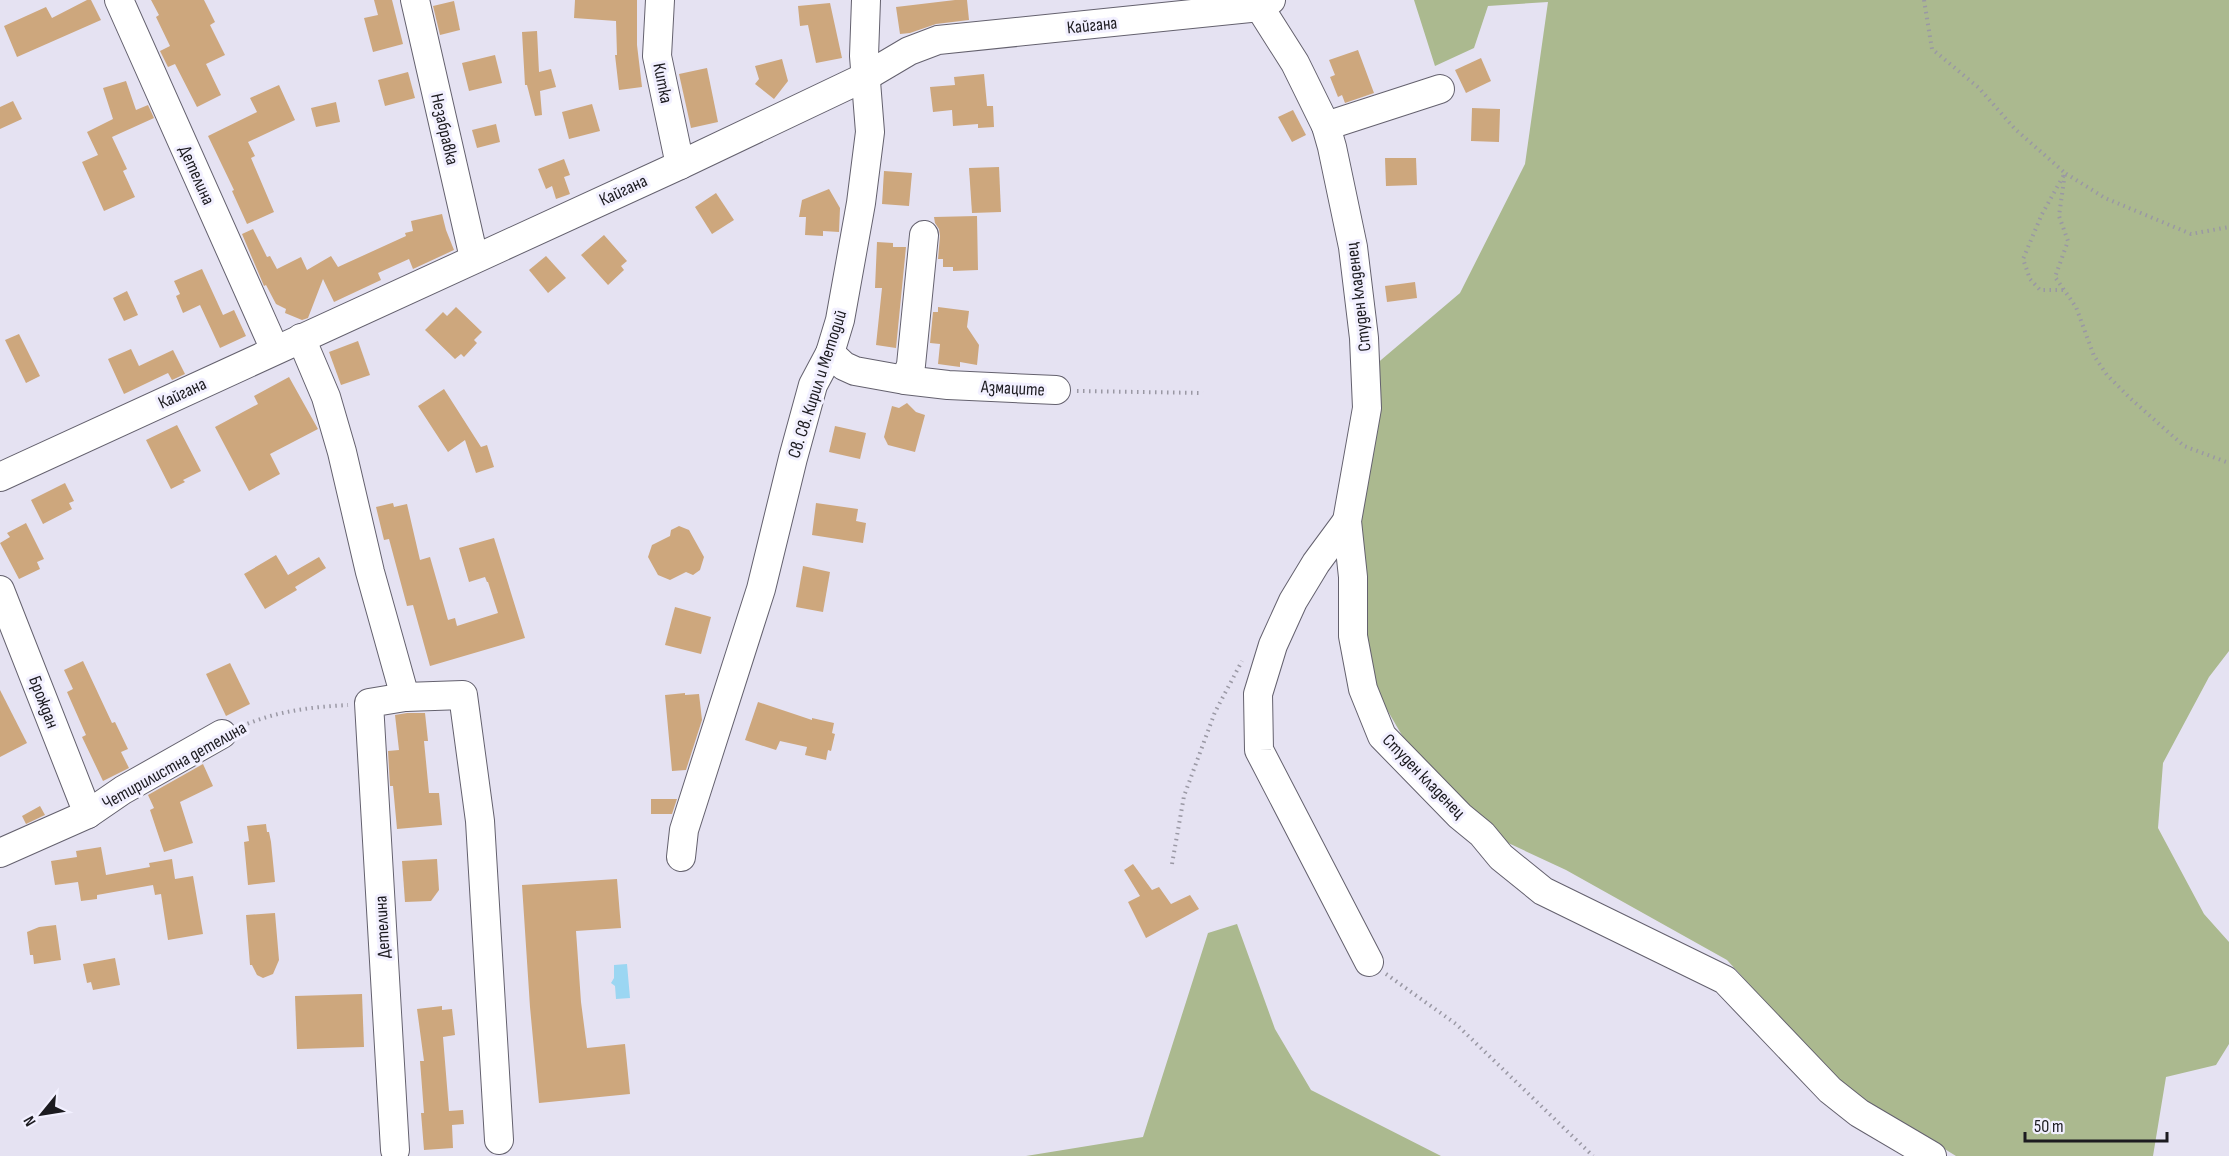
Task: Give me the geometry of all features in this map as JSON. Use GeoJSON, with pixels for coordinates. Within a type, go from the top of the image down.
{"type":"FeatureCollection","features":[{"type":"Feature","properties":{"kind":"street","name":"Детелина"},"geometry":{"type":"LineString","coordinates":[[119,0],[274,350]]}},
{"type":"Feature","properties":{"kind":"street","name":"Незабравка"},"geometry":{"type":"LineString","coordinates":[[415,0],[474,258]]}},
{"type":"Feature","properties":{"kind":"street","name":"Китка"},"geometry":{"type":"LineString","coordinates":[[660,0],[657,56],[680,165]]}},
{"type":"Feature","properties":{"kind":"street","name":"Св. Св. Кирил и Методий"},"geometry":{"type":"LineString","coordinates":[[681,856],[684,830],[761,589],[813,385],[830,353],[840,320],[861,203],[870,132],[865,77],[866,0]]}},
{"type":"Feature","properties":{"kind":"street","name":"Кайгана"},"geometry":{"type":"LineString","coordinates":[[0,477],[680,165],[865,77],[909,51],[938,40],[1262,2]]}},
{"type":"Feature","properties":{"kind":"street","name":"Студен кладенец"},"geometry":{"type":"LineString","coordinates":[[1262,2],[1326,126],[1353,247],[1364,338],[1367,408],[1347,521],[1353,577],[1353,636],[1363,689],[1382,736],[1460,816],[1482,834],[1501,857],[1543,891],[1725,980],[1830,1090],[1859,1113],[1932,1156]]}},
{"type":"Feature","properties":{"kind":"street"},"geometry":{"type":"LineString","coordinates":[[1326,126],[1440,89]]}},
{"type":"Feature","properties":{"kind":"street"},"geometry":{"type":"LineString","coordinates":[[905,380],[911,365],[924,235]]}},
{"type":"Feature","properties":{"kind":"street"},"geometry":{"type":"LineString","coordinates":[[301,338],[326,397],[339,441],[370,572],[405,697]]}},
{"type":"Feature","properties":{"kind":"street","name":"Азмаците"},"geometry":{"type":"LineString","coordinates":[[830,353],[844,366],[855,371],[905,380],[948,385],[1056,390]]}},
{"type":"Feature","properties":{"kind":"street"},"geometry":{"type":"LineString","coordinates":[[1347,521],[1316,563],[1293,601],[1273,645],[1258,694],[1259,750],[1369,962]]}},
{"type":"Feature","properties":{"kind":"street","name":"Брождан"},"geometry":{"type":"LineString","coordinates":[[0,590],[87,814]]}},
{"type":"Feature","properties":{"kind":"street"},"geometry":{"type":"LineString","coordinates":[[369,703],[405,697],[463,695],[480,821],[499,1140]]}},
{"type":"Feature","properties":{"kind":"street","name":"Детелина"},"geometry":{"type":"LineString","coordinates":[[369,703],[395,1150]]}},
{"type":"Feature","properties":{"kind":"street","name":"Четирилистна детелина"},"geometry":{"type":"LineString","coordinates":[[0,853],[87,814],[123,790],[222,734]]}},
{"type":"Feature","properties":{"kind":"path"},"geometry":{"type":"LineString","coordinates":[[1924,0],[1932,49],[1979,88],[2015,129],[2065,173],[2105,198],[2191,234],[2229,227]]}},
{"type":"Feature","properties":{"kind":"path"},"geometry":{"type":"LineString","coordinates":[[2065,173],[2059,216],[2068,241],[2055,277],[2076,306],[2094,356],[2107,375],[2184,446],[2229,463]]}},
{"type":"Feature","properties":{"kind":"path"},"geometry":{"type":"LineString","coordinates":[[2064,290],[2040,290],[2030,279],[2023,259],[2042,214],[2065,173]]}},
{"type":"Feature","properties":{"kind":"path","name":"Азмаците"},"geometry":{"type":"LineString","coordinates":[[1056,390],[1203,393]]}},
{"type":"Feature","properties":{"kind":"path"},"geometry":{"type":"LineString","coordinates":[[1172,864],[1184,796],[1215,712],[1243,659]]}},
{"type":"Feature","properties":{"kind":"path","name":"Четирилистна детелина"},"geometry":{"type":"LineString","coordinates":[[222,734],[265,716],[298,709],[369,703]]}},
{"type":"Feature","properties":{"kind":"path"},"geometry":{"type":"LineString","coordinates":[[1369,962],[1456,1023],[1593,1156]]}},
{"type":"Feature","properties":{"kind":"green space"},"geometry":{"type":"Polygon","coordinates":[[[1414,0],[2229,0],[2229,651],[2209,677],[2163,763],[2158,828],[2204,914],[2229,942],[2229,1044],[2216,1065],[2166,1077],[2153,1156],[1956,1156],[1842,1086],[1727,960],[1566,870],[1491,835],[1410,749],[1365,672],[1348,494],[1368,371],[1460,293],[1525,164],[1548,2],[1488,6],[1474,48],[1435,66],[1414,0]]]}},
{"type":"Feature","properties":{"kind":"green space"},"geometry":{"type":"Polygon","coordinates":[[[1237,924],[1275,1029],[1311,1090],[1441,1156],[1026,1156],[1143,1137],[1208,933],[1237,924]]]}},
{"type":"Feature","properties":{"kind":"water"},"geometry":{"type":"Polygon","coordinates":[[[627,964],[630,998],[616,999],[615,986],[611,983],[614,978],[614,965],[627,964]]]}},
{"type":"Feature","properties":{"kind":"building"},"geometry":{"type":"Polygon","coordinates":[[[91,0],[101,20],[17,57],[4,26],[46,7],[52,18],[91,0]]]}},
{"type":"Feature","properties":{"kind":"building"},"geometry":{"type":"Polygon","coordinates":[[[151,0],[204,0],[215,22],[210,25],[225,55],[206,64],[221,95],[197,107],[175,64],[168,67],[160,51],[170,46],[156,17],[159,15],[151,0]]]}},
{"type":"Feature","properties":{"kind":"building"},"geometry":{"type":"Polygon","coordinates":[[[374,0],[392,0],[403,44],[373,52],[364,18],[378,15],[374,0]]]}},
{"type":"Feature","properties":{"kind":"building"},"geometry":{"type":"Polygon","coordinates":[[[575,0],[637,0],[637,45],[642,87],[619,90],[615,55],[617,55],[616,21],[574,18],[575,0]]]}},
{"type":"Feature","properties":{"kind":"building"},"geometry":{"type":"Polygon","coordinates":[[[967,0],[969,20],[936,24],[900,34],[896,7],[967,0]]]}},
{"type":"Feature","properties":{"kind":"building"},"geometry":{"type":"Polygon","coordinates":[[[454,1],[460,30],[440,35],[433,6],[454,1]]]}},
{"type":"Feature","properties":{"kind":"building"},"geometry":{"type":"Polygon","coordinates":[[[830,3],[842,58],[816,63],[808,25],[800,26],[798,6],[830,3]]]}},
{"type":"Feature","properties":{"kind":"building"},"geometry":{"type":"Polygon","coordinates":[[[537,31],[539,72],[551,69],[556,87],[540,91],[542,115],[535,116],[527,85],[525,85],[522,32],[537,31]]]}},
{"type":"Feature","properties":{"kind":"building"},"geometry":{"type":"Polygon","coordinates":[[[1358,50],[1374,93],[1345,103],[1342,95],[1338,97],[1330,77],[1335,75],[1329,60],[1358,50]]]}},
{"type":"Feature","properties":{"kind":"building"},"geometry":{"type":"Polygon","coordinates":[[[495,55],[502,83],[469,91],[462,63],[495,55]]]}},
{"type":"Feature","properties":{"kind":"building"},"geometry":{"type":"Polygon","coordinates":[[[1481,58],[1491,81],[1466,93],[1455,70],[1481,58]]]}},
{"type":"Feature","properties":{"kind":"building"},"geometry":{"type":"Polygon","coordinates":[[[782,59],[788,81],[774,99],[755,84],[759,79],[755,66],[782,59]]]}},
{"type":"Feature","properties":{"kind":"building"},"geometry":{"type":"Polygon","coordinates":[[[707,68],[718,122],[691,128],[679,74],[707,68]]]}},
{"type":"Feature","properties":{"kind":"building"},"geometry":{"type":"Polygon","coordinates":[[[408,72],[415,98],[385,106],[378,80],[408,72]]]}},
{"type":"Feature","properties":{"kind":"building"},"geometry":{"type":"Polygon","coordinates":[[[984,74],[987,106],[993,106],[994,127],[978,128],[978,124],[953,126],[952,110],[933,112],[930,87],[955,85],[954,77],[984,74]]]}},
{"type":"Feature","properties":{"kind":"building"},"geometry":{"type":"Polygon","coordinates":[[[126,81],[136,110],[148,105],[154,118],[112,137],[127,169],[123,171],[135,197],[104,211],[82,162],[98,155],[87,132],[113,119],[103,88],[126,81]]]}},
{"type":"Feature","properties":{"kind":"building"},"geometry":{"type":"Polygon","coordinates":[[[279,85],[295,120],[248,142],[255,156],[251,158],[274,212],[247,224],[232,191],[234,190],[208,136],[257,112],[250,98],[279,85]]]}},
{"type":"Feature","properties":{"kind":"building"},"geometry":{"type":"Polygon","coordinates":[[[13,101],[22,119],[0,129],[0,107],[13,101]]]}},
{"type":"Feature","properties":{"kind":"building"},"geometry":{"type":"Polygon","coordinates":[[[336,102],[340,122],[316,127],[311,108],[336,102]]]}},
{"type":"Feature","properties":{"kind":"building"},"geometry":{"type":"Polygon","coordinates":[[[592,104],[600,131],[569,139],[562,112],[592,104]]]}},
{"type":"Feature","properties":{"kind":"building"},"geometry":{"type":"Polygon","coordinates":[[[1472,108],[1500,109],[1499,142],[1471,141],[1472,108]]]}},
{"type":"Feature","properties":{"kind":"building"},"geometry":{"type":"Polygon","coordinates":[[[1293,110],[1306,135],[1292,142],[1278,117],[1293,110]]]}},
{"type":"Feature","properties":{"kind":"building"},"geometry":{"type":"Polygon","coordinates":[[[496,124],[500,142],[477,148],[472,130],[496,124]]]}},
{"type":"Feature","properties":{"kind":"building"},"geometry":{"type":"Polygon","coordinates":[[[1385,158],[1416,158],[1417,185],[1386,186],[1385,158]]]}},
{"type":"Feature","properties":{"kind":"building"},"geometry":{"type":"Polygon","coordinates":[[[564,159],[570,175],[564,177],[570,194],[556,199],[552,186],[546,189],[538,169],[564,159]]]}},
{"type":"Feature","properties":{"kind":"building"},"geometry":{"type":"Polygon","coordinates":[[[999,167],[1001,212],[972,213],[969,168],[999,167]]]}},
{"type":"Feature","properties":{"kind":"building"},"geometry":{"type":"Polygon","coordinates":[[[884,171],[912,173],[909,206],[882,204],[884,171]]]}},
{"type":"Feature","properties":{"kind":"building"},"geometry":{"type":"Polygon","coordinates":[[[829,189],[840,208],[839,232],[823,231],[823,236],[805,235],[806,217],[799,217],[802,200],[829,189]]]}},
{"type":"Feature","properties":{"kind":"building"},"geometry":{"type":"Polygon","coordinates":[[[716,193],[734,220],[712,234],[695,207],[716,193]]]}},
{"type":"Feature","properties":{"kind":"building"},"geometry":{"type":"Polygon","coordinates":[[[442,214],[454,250],[413,269],[409,259],[378,273],[381,280],[334,302],[323,279],[308,318],[302,320],[285,313],[286,309],[276,304],[266,285],[264,286],[242,234],[253,229],[267,257],[270,256],[277,269],[301,257],[307,270],[331,256],[338,267],[406,236],[405,233],[413,231],[411,221],[442,214]]]}},
{"type":"Feature","properties":{"kind":"building"},"geometry":{"type":"Polygon","coordinates":[[[977,216],[978,270],[953,271],[953,267],[943,267],[943,259],[938,259],[940,236],[934,217],[977,216]]]}},
{"type":"Feature","properties":{"kind":"building"},"geometry":{"type":"Polygon","coordinates":[[[604,235],[627,261],[621,266],[624,270],[608,285],[581,255],[604,235]]]}},
{"type":"Feature","properties":{"kind":"building"},"geometry":{"type":"Polygon","coordinates":[[[877,242],[893,243],[893,247],[906,247],[896,348],[876,345],[882,288],[875,288],[877,242]]]}},
{"type":"Feature","properties":{"kind":"building"},"geometry":{"type":"Polygon","coordinates":[[[546,256],[566,278],[548,293],[529,270],[546,256]]]}},
{"type":"Feature","properties":{"kind":"building"},"geometry":{"type":"Polygon","coordinates":[[[202,269],[223,315],[234,310],[246,336],[220,348],[200,305],[183,313],[176,296],[180,294],[174,281],[202,269]]]}},
{"type":"Feature","properties":{"kind":"building"},"geometry":{"type":"Polygon","coordinates":[[[1415,282],[1417,298],[1387,302],[1385,286],[1415,282]]]}},
{"type":"Feature","properties":{"kind":"building"},"geometry":{"type":"Polygon","coordinates":[[[127,291],[138,315],[124,321],[113,298],[127,291]]]}},
{"type":"Feature","properties":{"kind":"building"},"geometry":{"type":"Polygon","coordinates":[[[456,307],[482,332],[474,340],[477,343],[464,357],[461,354],[455,359],[425,330],[443,312],[447,316],[456,307]]]}},
{"type":"Feature","properties":{"kind":"building"},"geometry":{"type":"Polygon","coordinates":[[[938,307],[969,311],[967,327],[979,345],[977,365],[960,362],[960,367],[938,364],[940,344],[930,343],[933,312],[938,312],[938,307]]]}},
{"type":"Feature","properties":{"kind":"building"},"geometry":{"type":"Polygon","coordinates":[[[19,334],[40,376],[26,383],[5,340],[19,334]]]}},
{"type":"Feature","properties":{"kind":"building"},"geometry":{"type":"Polygon","coordinates":[[[358,341],[370,375],[341,385],[329,352],[358,341]]]}},
{"type":"Feature","properties":{"kind":"building"},"geometry":{"type":"Polygon","coordinates":[[[131,349],[139,366],[173,350],[185,374],[172,380],[168,373],[124,394],[108,359],[131,349]]]}},
{"type":"Feature","properties":{"kind":"building"},"geometry":{"type":"Polygon","coordinates":[[[289,377],[318,429],[270,454],[280,474],[249,491],[215,427],[258,404],[254,396],[289,377]]]}},
{"type":"Feature","properties":{"kind":"building"},"geometry":{"type":"Polygon","coordinates":[[[444,389],[481,447],[487,445],[494,467],[476,473],[465,440],[448,452],[418,406],[444,389]]]}},
{"type":"Feature","properties":{"kind":"building"},"geometry":{"type":"Polygon","coordinates":[[[907,403],[916,412],[925,415],[915,452],[888,445],[884,437],[892,406],[899,408],[907,403]]]}},
{"type":"Feature","properties":{"kind":"building"},"geometry":{"type":"Polygon","coordinates":[[[177,425],[201,471],[171,489],[146,440],[177,425]]]}},
{"type":"Feature","properties":{"kind":"building"},"geometry":{"type":"Polygon","coordinates":[[[835,426],[866,433],[860,459],[829,452],[835,426]]]}},
{"type":"Feature","properties":{"kind":"building"},"geometry":{"type":"Polygon","coordinates":[[[65,483],[74,501],[69,503],[72,509],[43,524],[31,500],[65,483]]]}},
{"type":"Feature","properties":{"kind":"building"},"geometry":{"type":"Polygon","coordinates":[[[393,503],[394,507],[407,504],[420,560],[430,557],[448,620],[455,618],[457,626],[498,613],[485,577],[469,582],[459,548],[494,538],[525,638],[430,666],[413,605],[407,606],[389,539],[384,540],[376,507],[393,503]]]}},
{"type":"Feature","properties":{"kind":"building"},"geometry":{"type":"Polygon","coordinates":[[[816,503],[858,509],[856,521],[866,523],[863,543],[812,535],[816,503]]]}},
{"type":"Feature","properties":{"kind":"building"},"geometry":{"type":"Polygon","coordinates":[[[26,523],[44,559],[37,562],[40,569],[19,579],[0,543],[10,537],[7,533],[26,523]]]}},
{"type":"Feature","properties":{"kind":"building"},"geometry":{"type":"Polygon","coordinates":[[[679,526],[689,530],[704,557],[700,570],[693,575],[686,572],[670,580],[658,575],[648,557],[652,545],[670,536],[671,530],[679,526]]]}},
{"type":"Feature","properties":{"kind":"building"},"geometry":{"type":"Polygon","coordinates":[[[276,555],[288,575],[319,557],[326,568],[295,587],[297,590],[265,609],[244,574],[276,555]]]}},
{"type":"Feature","properties":{"kind":"building"},"geometry":{"type":"Polygon","coordinates":[[[803,566],[830,572],[823,612],[796,607],[803,566]]]}},
{"type":"Feature","properties":{"kind":"building"},"geometry":{"type":"Polygon","coordinates":[[[675,607],[711,617],[701,654],[665,645],[675,607]]]}},
{"type":"Feature","properties":{"kind":"building"},"geometry":{"type":"Polygon","coordinates":[[[83,661],[112,723],[115,722],[128,749],[121,752],[129,768],[103,781],[82,737],[86,735],[67,692],[73,689],[64,670],[83,661]]]}},
{"type":"Feature","properties":{"kind":"building"},"geometry":{"type":"Polygon","coordinates":[[[230,663],[250,704],[226,716],[206,674],[230,663]]]}},
{"type":"Feature","properties":{"kind":"building"},"geometry":{"type":"Polygon","coordinates":[[[0,690],[27,743],[0,757],[0,690]]]}},
{"type":"Feature","properties":{"kind":"building"},"geometry":{"type":"Polygon","coordinates":[[[685,693],[685,695],[699,694],[702,720],[686,770],[672,771],[665,695],[685,693]]]}},
{"type":"Feature","properties":{"kind":"building"},"geometry":{"type":"Polygon","coordinates":[[[758,702],[812,720],[812,718],[834,723],[832,733],[835,734],[826,760],[805,755],[807,747],[780,741],[776,750],[745,740],[758,702]]]}},
{"type":"Feature","properties":{"kind":"building"},"geometry":{"type":"Polygon","coordinates":[[[425,713],[428,741],[424,741],[429,793],[439,793],[442,825],[397,829],[393,786],[390,786],[388,751],[399,750],[395,715],[425,713]]]}},
{"type":"Feature","properties":{"kind":"building"},"geometry":{"type":"Polygon","coordinates":[[[203,764],[213,786],[180,802],[193,843],[164,852],[150,810],[154,808],[148,795],[203,764]]]}},
{"type":"Feature","properties":{"kind":"building"},"geometry":{"type":"Polygon","coordinates":[[[651,799],[677,799],[672,814],[651,814],[651,799]]]}},
{"type":"Feature","properties":{"kind":"building"},"geometry":{"type":"Polygon","coordinates":[[[40,806],[45,815],[26,824],[22,816],[40,806]]]}},
{"type":"Feature","properties":{"kind":"building"},"geometry":{"type":"Polygon","coordinates":[[[266,824],[271,842],[275,882],[248,885],[244,842],[249,841],[247,826],[266,824]]]}},
{"type":"Feature","properties":{"kind":"building"},"geometry":{"type":"Polygon","coordinates":[[[101,847],[106,875],[150,867],[149,863],[172,859],[175,879],[193,876],[203,934],[168,940],[161,894],[155,895],[153,885],[97,895],[97,899],[81,901],[78,882],[55,885],[51,861],[77,857],[76,851],[101,847]]]}},
{"type":"Feature","properties":{"kind":"building"},"geometry":{"type":"Polygon","coordinates":[[[437,859],[439,890],[431,901],[405,902],[402,861],[437,859]]]}},
{"type":"Feature","properties":{"kind":"building"},"geometry":{"type":"Polygon","coordinates":[[[1133,864],[1152,890],[1159,887],[1171,904],[1190,895],[1199,909],[1146,938],[1128,902],[1140,896],[1124,870],[1133,864]]]}},
{"type":"Feature","properties":{"kind":"building"},"geometry":{"type":"Polygon","coordinates":[[[617,879],[621,928],[576,931],[587,1048],[625,1044],[630,1094],[539,1103],[522,885],[617,879]]]}},
{"type":"Feature","properties":{"kind":"building"},"geometry":{"type":"Polygon","coordinates":[[[275,913],[279,960],[273,974],[263,978],[257,975],[250,965],[246,915],[275,913]]]}},
{"type":"Feature","properties":{"kind":"building"},"geometry":{"type":"Polygon","coordinates":[[[56,925],[61,960],[34,964],[33,955],[30,955],[27,932],[39,927],[56,925]]]}},
{"type":"Feature","properties":{"kind":"building"},"geometry":{"type":"Polygon","coordinates":[[[115,958],[120,985],[93,990],[91,982],[87,983],[83,964],[115,958]]]}},
{"type":"Feature","properties":{"kind":"building"},"geometry":{"type":"Polygon","coordinates":[[[362,994],[364,1047],[297,1049],[295,996],[362,994]]]}},
{"type":"Feature","properties":{"kind":"building"},"geometry":{"type":"Polygon","coordinates":[[[442,1006],[442,1010],[452,1009],[455,1035],[443,1037],[449,1111],[463,1110],[464,1124],[452,1125],[453,1148],[424,1150],[420,1061],[424,1061],[417,1009],[442,1006]]]}}]}
